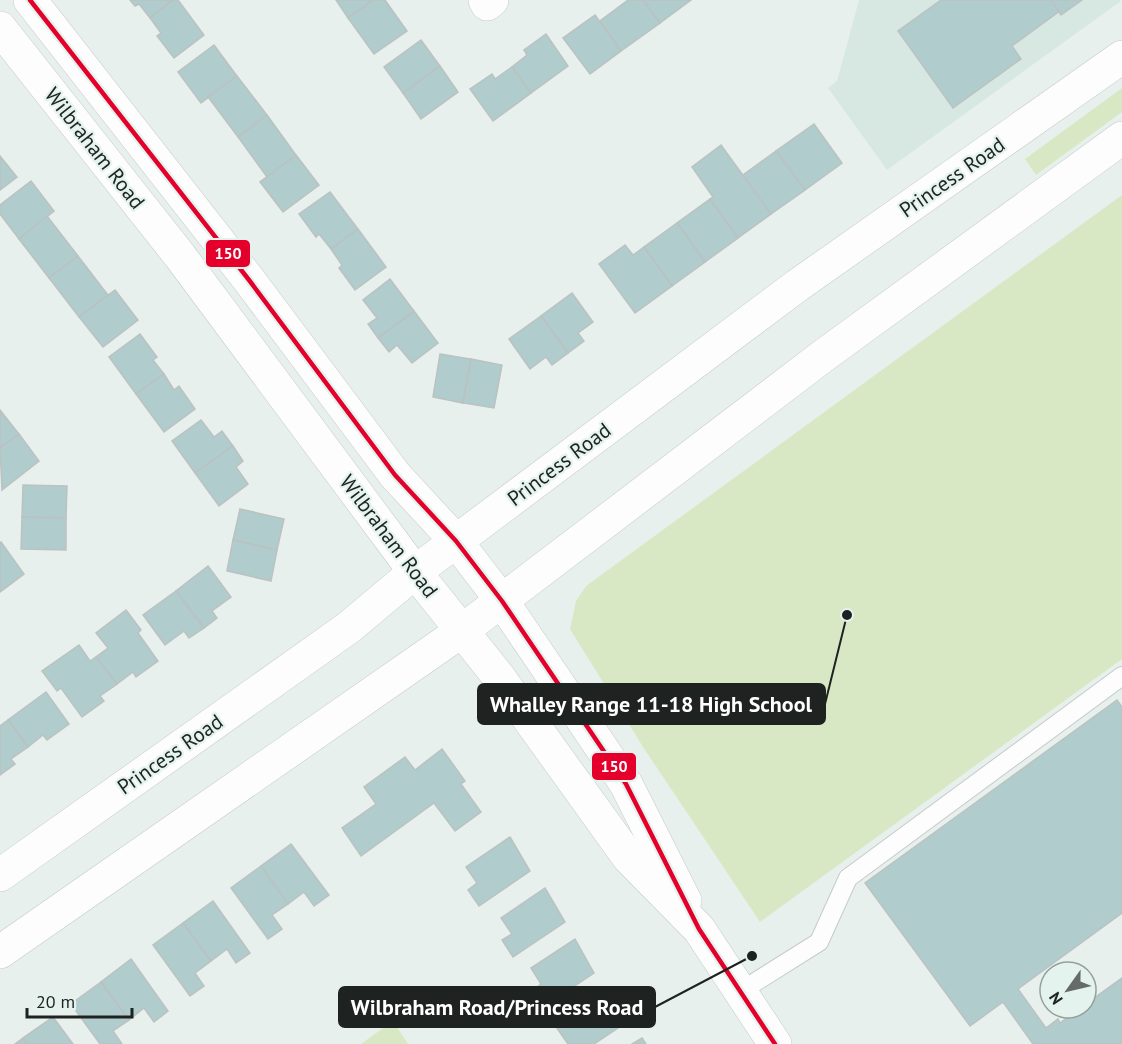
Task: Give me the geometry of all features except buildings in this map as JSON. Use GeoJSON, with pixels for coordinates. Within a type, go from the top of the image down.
{"type":"FeatureCollection","features":[{"type":"Feature","properties":{"kind":"main road","name":"Wilbraham Road"},"geometry":{"type":"LineString","coordinates":[[30,0],[249,280],[395,475],[456,541],[501,601],[626,784],[699,929],[775,1044]]}},
{"type":"Feature","properties":{"kind":"main road"},"geometry":{"type":"LineString","coordinates":[[485,0],[487,4],[492,0]]}},
{"type":"Feature","properties":{"kind":"main road","name":"Wilbraham Road"},"geometry":{"type":"LineString","coordinates":[[0,28],[187,265],[415,572],[512,693],[629,858],[699,929]]}},
{"type":"Feature","properties":{"kind":"main road","name":"Princess Road"},"geometry":{"type":"LineString","coordinates":[[0,875],[348,628],[415,572],[798,285],[1122,57]]}},
{"type":"Feature","properties":{"kind":"main road"},"geometry":{"type":"LineString","coordinates":[[0,952],[463,630],[823,356],[1122,138]]}},
{"type":"Feature","properties":{"kind":"lane"},"geometry":{"type":"LineString","coordinates":[[741,991],[819,942],[848,878],[1122,676]]}},
{"type":"Feature","properties":{"kind":"shaded area"},"geometry":{"type":"Polygon","coordinates":[[[859,0],[1121,1],[887,170],[828,88],[837,81],[859,0]]]}},
{"type":"Feature","properties":{"kind":"green space"},"geometry":{"type":"Polygon","coordinates":[[[1122,88],[1122,112],[1036,175],[1025,159],[1122,88]]]}},
{"type":"Feature","properties":{"kind":"green space"},"geometry":{"type":"Polygon","coordinates":[[[1122,195],[1122,659],[760,922],[643,747],[570,629],[576,601],[586,586],[1122,195]]]}},
{"type":"Feature","properties":{"kind":"green space"},"geometry":{"type":"Polygon","coordinates":[[[393,1021],[408,1044],[361,1044],[393,1021]]]}},
{"type":"Feature","properties":{"kind":"transit line","name":"150"},"geometry":{"type":"LineString","coordinates":[[30,0],[249,280],[395,475],[456,541],[502,601],[626,784],[699,929],[775,1044]]}},
{"type":"Feature","properties":{"kind":"place","name":"Whalley Range 11-18 High School"},"geometry":{"type":"Point","coordinates":[847,615]}},
{"type":"Feature","properties":{"kind":"place","name":"Wilbraham Road/Princess Road"},"geometry":{"type":"Point","coordinates":[752,956]}}]}
